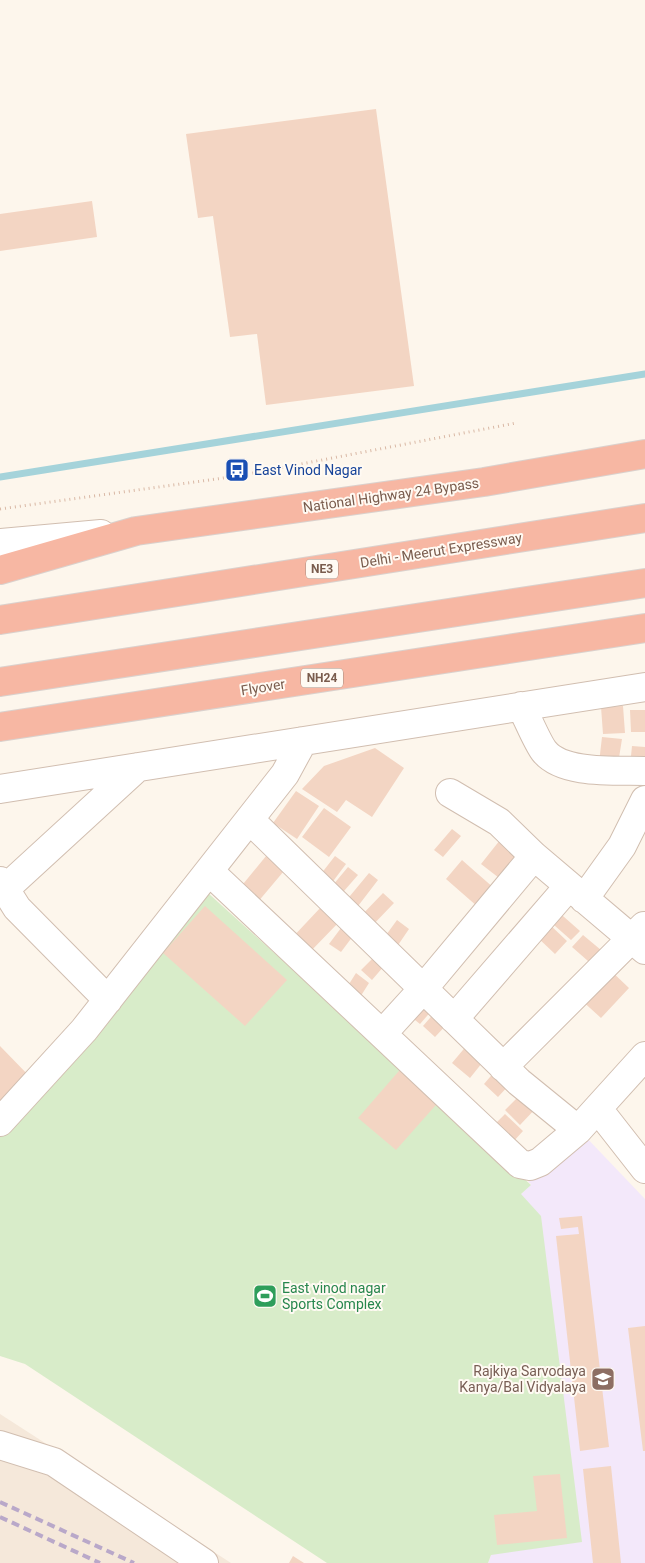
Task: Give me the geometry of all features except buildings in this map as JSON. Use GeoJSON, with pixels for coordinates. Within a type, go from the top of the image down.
{"type":"FeatureCollection","features":[{"type":"Feature","properties":{"kind":"highway","name":"National Highway 24 Bypass"},"geometry":{"type":"LineString","coordinates":[[136,531],[484,482],[645,454]]}},
{"type":"Feature","properties":{"kind":"highway","name":"Delhi - Meerut Expressway"},"geometry":{"type":"LineString","coordinates":[[0,620],[645,518]]}},
{"type":"Feature","properties":{"kind":"highway"},"geometry":{"type":"LineString","coordinates":[[0,570],[136,531]]}},
{"type":"Feature","properties":{"kind":"highway"},"geometry":{"type":"LineString","coordinates":[[0,682],[645,583]]}},
{"type":"Feature","properties":{"kind":"highway","name":"Flyover"},"geometry":{"type":"LineString","coordinates":[[0,728],[645,628]]}},
{"type":"Feature","properties":{"kind":"street"},"geometry":{"type":"LineString","coordinates":[[0,543],[136,531]]}},
{"type":"Feature","properties":{"kind":"street"},"geometry":{"type":"LineString","coordinates":[[0,770],[255,733],[645,672]]}},
{"type":"Feature","properties":{"kind":"street"},"geometry":{"type":"LineString","coordinates":[[0,789],[645,687]]}},
{"type":"Feature","properties":{"kind":"street"},"geometry":{"type":"LineString","coordinates":[[522,706],[544,752],[558,762],[578,768],[645,771]]}},
{"type":"Feature","properties":{"kind":"street"},"geometry":{"type":"LineString","coordinates":[[0,1122],[84,1030],[210,872],[285,774],[303,740]]}},
{"type":"Feature","properties":{"kind":"street"},"geometry":{"type":"LineString","coordinates":[[108,1000],[17,908],[3,885],[138,766]]}},
{"type":"Feature","properties":{"kind":"street"},"geometry":{"type":"LineString","coordinates":[[450,792],[499,822],[534,856],[576,892],[640,938],[503,1066]]}},
{"type":"Feature","properties":{"kind":"street"},"geometry":{"type":"LineString","coordinates":[[454,1019],[525,934],[576,892],[622,846],[645,800]]}},
{"type":"Feature","properties":{"kind":"street"},"geometry":{"type":"LineString","coordinates":[[250,820],[518,1082],[578,1130]]}},
{"type":"Feature","properties":{"kind":"street"},"geometry":{"type":"LineString","coordinates":[[382,1034],[423,989],[534,856]]}},
{"type":"Feature","properties":{"kind":"street"},"geometry":{"type":"LineString","coordinates":[[210,872],[520,1164],[530,1166],[540,1162],[578,1130],[645,1056]]}},
{"type":"Feature","properties":{"kind":"street"},"geometry":{"type":"LineString","coordinates":[[598,1109],[645,1169]]}},
{"type":"Feature","properties":{"kind":"street"},"geometry":{"type":"LineString","coordinates":[[0,1445],[54,1462],[204,1563]]}},
{"type":"Feature","properties":{"kind":"path"},"geometry":{"type":"LineString","coordinates":[[0,509],[238,476],[516,423]]}},
{"type":"Feature","properties":{"kind":"shaded area","name":"Rajkiya Sarvodaya Kanya/Bal Vidyalaya"},"geometry":{"type":"Polygon","coordinates":[[[583,1134],[645,1199],[645,1563],[488,1563],[491,1555],[521,1194],[531,1184],[528,1182],[583,1134]]]}},
{"type":"Feature","properties":{"kind":"shaded area"},"geometry":{"type":"Polygon","coordinates":[[[0,1414],[231,1563],[0,1563],[0,1414]]]}},
{"type":"Feature","properties":{"kind":"green space"},"geometry":{"type":"Polygon","coordinates":[[[208,893],[531,1185],[521,1194],[541,1216],[582,1542],[491,1555],[488,1563],[327,1563],[25,1364],[0,1356],[0,1130],[208,893]]]}},
{"type":"Feature","properties":{"kind":"waterway"},"geometry":{"type":"LineString","coordinates":[[0,477],[645,374]]}},
{"type":"Feature","properties":{"kind":"railway"},"geometry":{"type":"LineString","coordinates":[[0,1502],[134,1563]]}},
{"type":"Feature","properties":{"kind":"railway"},"geometry":{"type":"LineString","coordinates":[[0,1517],[100,1563]]}},
{"type":"Feature","properties":{"kind":"place","name":"East Vinod Nagar"},"geometry":{"type":"Point","coordinates":[237,470]}},
{"type":"Feature","properties":{"kind":"place","name":"East vinod nagar Sports Complex"},"geometry":{"type":"Point","coordinates":[265,1296]}},
{"type":"Feature","properties":{"kind":"place","name":"Rajkiya Sarvodaya Kanya/Bal Vidyalaya"},"geometry":{"type":"Point","coordinates":[603,1379]}}]}
